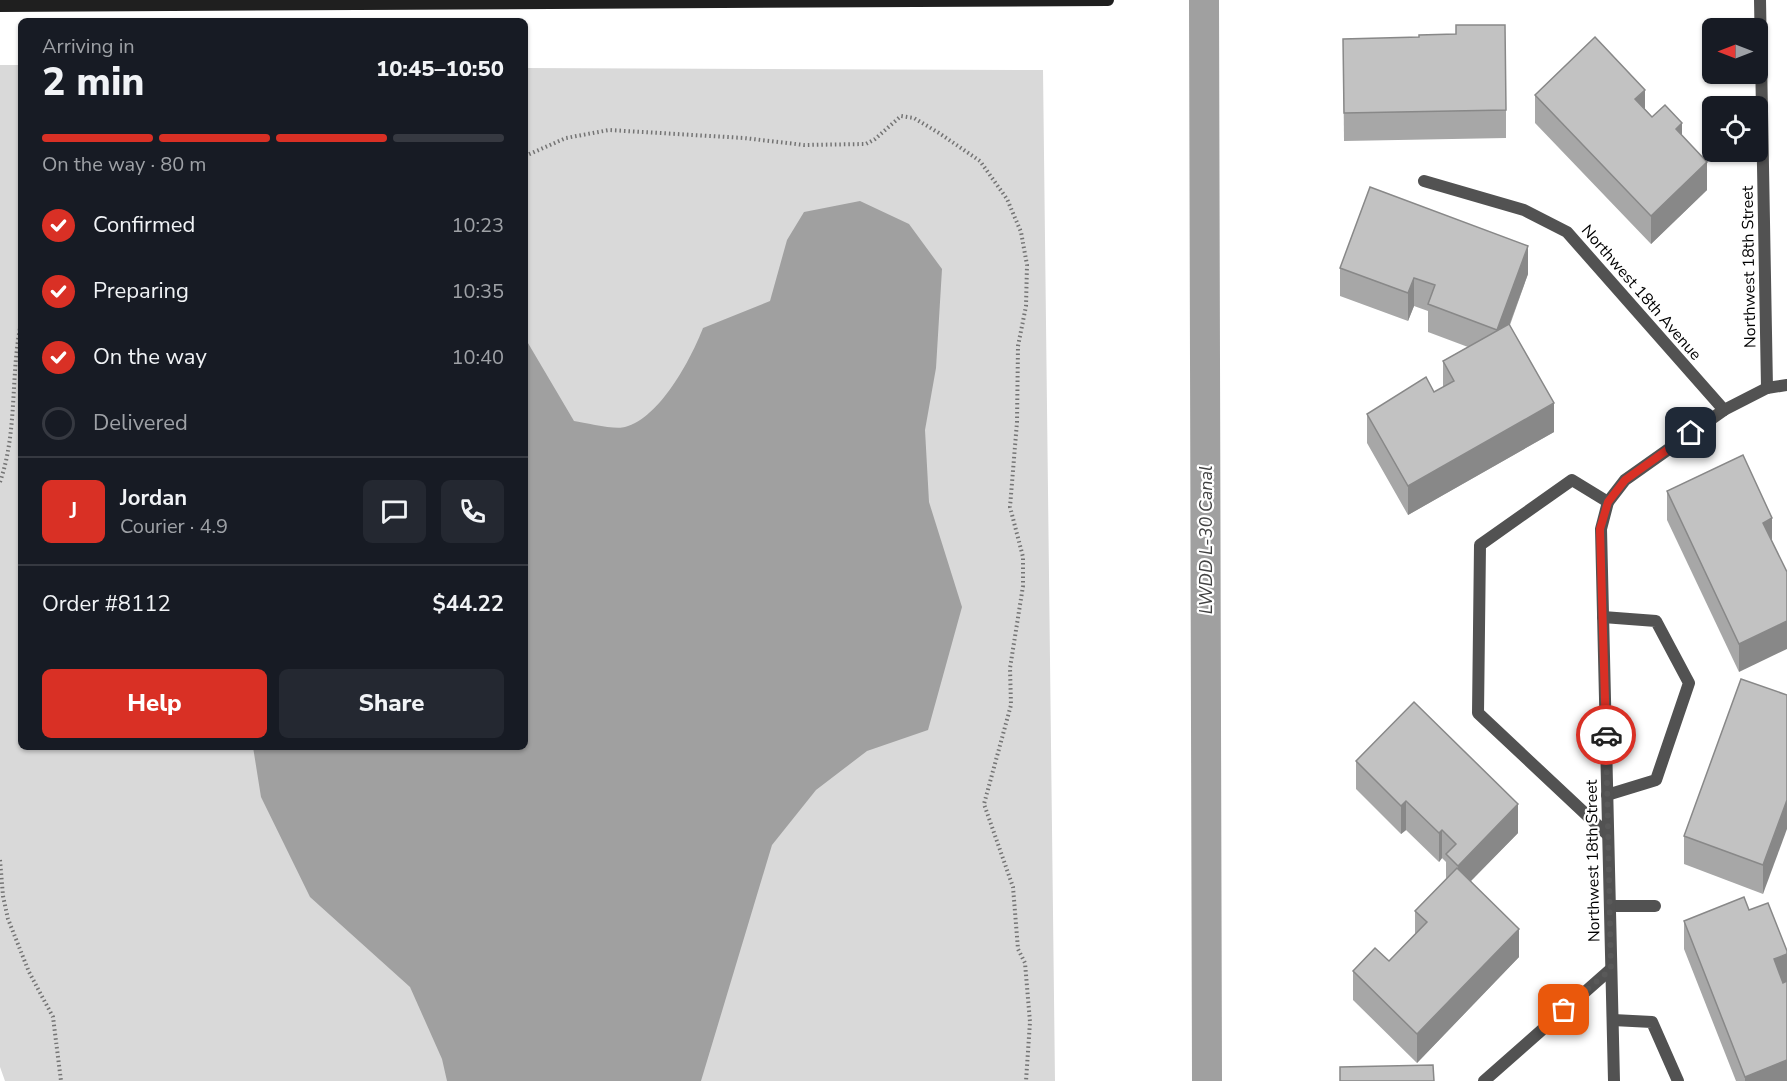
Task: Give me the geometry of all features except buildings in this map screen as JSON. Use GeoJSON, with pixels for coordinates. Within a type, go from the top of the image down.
{"type":"FeatureCollection","features":[{"type":"Feature","properties":{"kind":"main road"},"geometry":{"type":"LineString","coordinates":[[0,6],[1108,0]]}},
{"type":"Feature","properties":{"kind":"street","name":"Northwest 18th Street"},"geometry":{"type":"LineString","coordinates":[[1760,0],[1767,388]]}},
{"type":"Feature","properties":{"kind":"street","name":"Northwest 18th Avenue"},"geometry":{"type":"LineString","coordinates":[[1424,181],[1524,210],[1567,232],[1724,410]]}},
{"type":"Feature","properties":{"kind":"street"},"geometry":{"type":"LineString","coordinates":[[1724,410],[1767,388],[1787,386]]}},
{"type":"Feature","properties":{"kind":"street","name":"Northwest 18th Street"},"geometry":{"type":"LineString","coordinates":[[1614,1081],[1600,529],[1608,502],[1625,480],[1724,410]]}},
{"type":"Feature","properties":{"kind":"street"},"geometry":{"type":"LineString","coordinates":[[1608,502],[1572,480],[1480,545],[1478,713],[1608,835]]}},
{"type":"Feature","properties":{"kind":"street"},"geometry":{"type":"LineString","coordinates":[[1603,617],[1656,621],[1689,683],[1656,780],[1607,795]]}},
{"type":"Feature","properties":{"kind":"street"},"geometry":{"type":"LineString","coordinates":[[1610,906],[1655,906]]}},
{"type":"Feature","properties":{"kind":"street"},"geometry":{"type":"LineString","coordinates":[[1484,1081],[1611,969]]}},
{"type":"Feature","properties":{"kind":"street"},"geometry":{"type":"LineString","coordinates":[[1613,1020],[1652,1022],[1678,1081]]}},
{"type":"Feature","properties":{"kind":"path"},"geometry":{"type":"LineString","coordinates":[[528,155],[566,138],[609,130],[744,138],[804,145],[866,144],[901,116],[914,118],[980,161],[1007,199],[1022,232],[1027,265],[1026,306],[1018,346],[1017,422],[1010,507],[1023,557],[1023,586],[1010,668],[1011,705],[984,804],[1013,887],[1018,949],[1025,963],[1030,1022],[1026,1081]]}},
{"type":"Feature","properties":{"kind":"path"},"geometry":{"type":"LineString","coordinates":[[0,482],[14,412],[14,364],[18,341]]}},
{"type":"Feature","properties":{"kind":"path"},"geometry":{"type":"LineString","coordinates":[[0,860],[3,896],[8,919],[29,972],[53,1017],[61,1081]]}},
{"type":"Feature","properties":{"kind":"shaded area"},"geometry":{"type":"Polygon","coordinates":[[[0,65],[18,65],[18,750],[528,750],[528,68],[1043,70],[1055,1081],[5,1081],[0,1067],[0,65]]]}},
{"type":"Feature","properties":{"kind":"shaded area"},"geometry":{"type":"Polygon","coordinates":[[[860,201],[909,224],[942,269],[936,368],[925,430],[929,502],[962,607],[928,730],[867,751],[816,790],[772,845],[701,1081],[447,1081],[442,1059],[410,987],[310,897],[261,797],[253,750],[528,750],[528,343],[574,421],[620,428],[638,421],[662,400],[673,386],[703,328],[770,301],[787,240],[804,212],[860,201]]]}},
{"type":"Feature","properties":{"kind":"waterway","name":"LWDD L-30 Canal"},"geometry":{"type":"LineString","coordinates":[[1204,0],[1207,1081]]}},
{"type":"Feature","properties":{"kind":"way so far"},"geometry":{"type":"LineString","coordinates":[[1564,1010],[1611,969],[1606,735]]}},
{"type":"Feature","properties":{"kind":"route"},"geometry":{"type":"LineString","coordinates":[[1606,735],[1600,529],[1608,502],[1625,480],[1691,433]]}}]}
